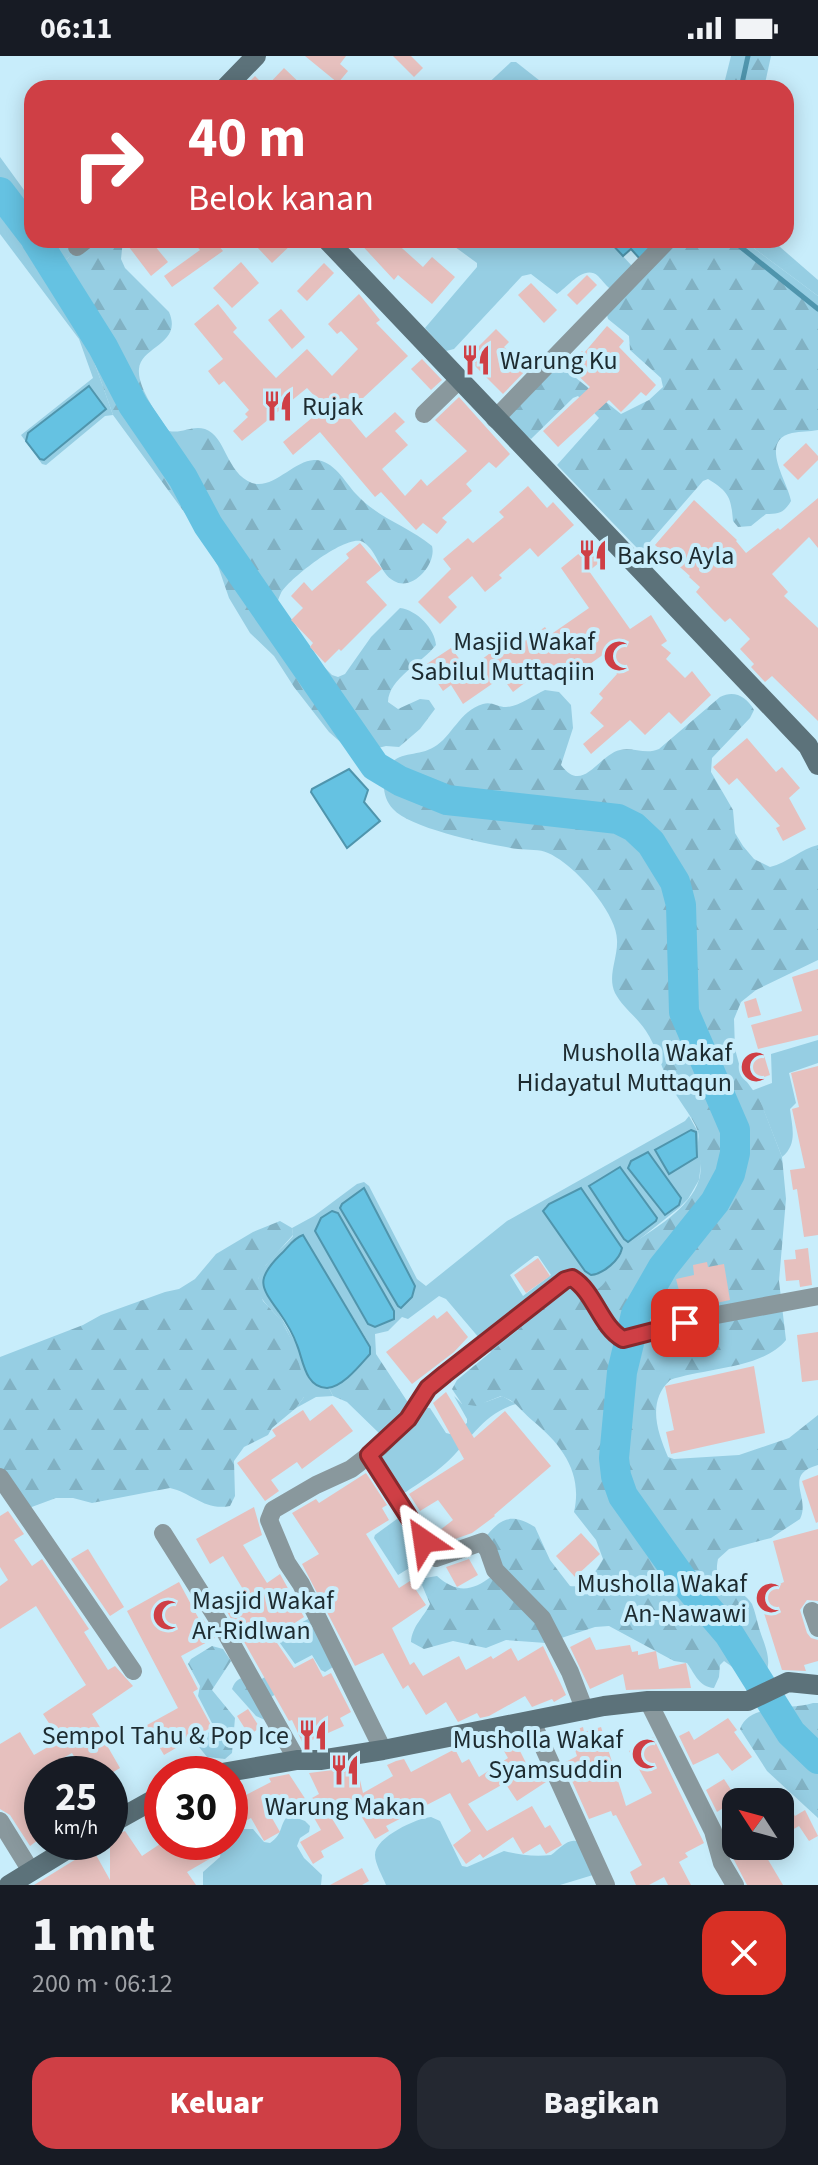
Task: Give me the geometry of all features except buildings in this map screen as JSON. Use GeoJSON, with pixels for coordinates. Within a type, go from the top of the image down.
{"type":"FeatureCollection","features":[{"type":"Feature","properties":{"kind":"street"},"geometry":{"type":"LineString","coordinates":[[233,80],[256,56]]}},
{"type":"Feature","properties":{"kind":"street"},"geometry":{"type":"LineString","coordinates":[[335,248],[808,746],[818,765]]}},
{"type":"Feature","properties":{"kind":"street"},"geometry":{"type":"LineString","coordinates":[[495,419],[660,248]]}},
{"type":"Feature","properties":{"kind":"street"},"geometry":{"type":"LineString","coordinates":[[424,414],[459,380]]}},
{"type":"Feature","properties":{"kind":"street"},"geometry":{"type":"LineString","coordinates":[[383,1750],[301,1584],[287,1563],[269,1520],[273,1510],[351,1469],[369,1455],[411,1416],[428,1388],[565,1280],[572,1278],[581,1284],[614,1334],[623,1339],[706,1317],[818,1296]]}},
{"type":"Feature","properties":{"kind":"street"},"geometry":{"type":"LineString","coordinates":[[369,1455],[436,1558],[482,1542],[495,1570],[542,1618],[570,1672],[585,1711]]}},
{"type":"Feature","properties":{"kind":"street"},"geometry":{"type":"LineString","coordinates":[[0,1477],[133,1671]]}},
{"type":"Feature","properties":{"kind":"street"},"geometry":{"type":"LineString","coordinates":[[163,1533],[223,1628],[297,1760]]}},
{"type":"Feature","properties":{"kind":"street"},"geometry":{"type":"LineString","coordinates":[[248,1768],[383,1750],[648,1701],[748,1701],[779,1684],[818,1685]]}},
{"type":"Feature","properties":{"kind":"street"},"geometry":{"type":"LineString","coordinates":[[648,1701],[713,1831],[722,1863],[735,1885]]}},
{"type":"Feature","properties":{"kind":"street"},"geometry":{"type":"LineString","coordinates":[[532,1722],[606,1885]]}},
{"type":"Feature","properties":{"kind":"street"},"geometry":{"type":"LineString","coordinates":[[0,1821],[31,1871]]}},
{"type":"Feature","properties":{"kind":"street"},"geometry":{"type":"LineString","coordinates":[[9,1885],[49,1860]]}},
{"type":"Feature","properties":{"kind":"green space"},"geometry":{"type":"Polygon","coordinates":[[[731,56],[771,56],[766,80],[725,80],[731,56]]]}},
{"type":"Feature","properties":{"kind":"green space"},"geometry":{"type":"Polygon","coordinates":[[[511,62],[516,62],[539,80],[492,80],[511,62]]]}},
{"type":"Feature","properties":{"kind":"green space"},"geometry":{"type":"Polygon","coordinates":[[[0,157],[24,190],[24,248],[82,248],[65,260],[49,282],[91,353],[113,415],[105,416],[46,465],[42,464],[21,435],[93,378],[79,339],[0,234],[0,157]]]}},
{"type":"Feature","properties":{"kind":"green space"},"geometry":{"type":"Polygon","coordinates":[[[82,248],[122,248],[121,259],[125,268],[169,312],[172,323],[170,331],[141,361],[139,376],[145,393],[169,431],[200,428],[212,433],[237,471],[252,483],[268,482],[306,462],[327,463],[365,503],[432,546],[431,561],[422,574],[408,583],[401,583],[389,577],[363,542],[345,544],[295,578],[281,593],[276,605],[295,638],[332,675],[338,677],[345,674],[371,637],[400,608],[413,612],[424,621],[436,645],[400,678],[388,702],[398,709],[420,699],[429,700],[435,709],[420,729],[399,747],[386,746],[354,754],[329,732],[274,656],[250,633],[229,598],[218,566],[198,531],[113,415],[91,353],[49,282],[61,263],[82,248]]]}},
{"type":"Feature","properties":{"kind":"green space"},"geometry":{"type":"Polygon","coordinates":[[[456,248],[615,248],[632,266],[613,291],[593,273],[576,278],[557,294],[531,274],[522,276],[454,349],[446,351],[425,328],[477,267],[477,263],[456,248]]]}},
{"type":"Feature","properties":{"kind":"green space"},"geometry":{"type":"Polygon","coordinates":[[[667,248],[754,248],[818,296],[818,430],[792,433],[782,437],[777,444],[778,463],[791,501],[783,510],[766,514],[751,526],[738,527],[733,521],[728,496],[708,479],[643,550],[637,548],[557,465],[599,418],[578,396],[531,439],[509,422],[506,412],[556,362],[621,414],[649,400],[663,387],[661,378],[630,350],[629,336],[607,315],[667,248]]]}},
{"type":"Feature","properties":{"kind":"green space"},"geometry":{"type":"Polygon","coordinates":[[[754,248],[781,248],[818,280],[818,296],[754,248]]]}},
{"type":"Feature","properties":{"kind":"green space"},"geometry":{"type":"Polygon","coordinates":[[[545,690],[559,692],[571,705],[573,728],[561,765],[576,776],[584,775],[620,750],[659,749],[720,697],[735,694],[743,698],[754,710],[712,758],[711,772],[733,810],[735,833],[754,859],[770,867],[818,845],[818,960],[756,990],[741,1002],[734,1019],[735,1049],[742,1075],[760,1100],[782,1157],[786,1199],[779,1281],[786,1340],[763,1357],[670,1380],[656,1407],[660,1437],[668,1457],[674,1459],[739,1455],[789,1438],[818,1415],[818,1465],[807,1469],[799,1481],[802,1503],[800,1519],[771,1538],[729,1549],[718,1559],[717,1570],[722,1583],[747,1597],[752,1604],[768,1658],[766,1672],[756,1684],[724,1661],[714,1688],[709,1687],[698,1679],[687,1663],[674,1661],[609,1626],[595,1627],[546,1643],[506,1640],[486,1648],[453,1641],[424,1649],[411,1642],[416,1626],[430,1604],[422,1585],[425,1578],[437,1576],[457,1588],[471,1588],[492,1576],[482,1542],[493,1528],[505,1520],[518,1520],[535,1527],[550,1560],[570,1586],[581,1585],[594,1574],[603,1559],[596,1540],[574,1512],[573,1472],[561,1450],[510,1400],[501,1396],[476,1406],[462,1404],[452,1389],[457,1380],[566,1290],[571,1289],[582,1296],[600,1287],[622,1252],[659,1226],[688,1200],[700,1176],[698,1132],[671,1086],[649,1037],[615,993],[612,974],[617,947],[616,930],[589,887],[571,868],[550,854],[489,844],[416,823],[402,816],[386,796],[384,781],[387,770],[397,758],[434,747],[475,707],[486,703],[511,706],[545,690]]]}},
{"type":"Feature","properties":{"kind":"green space"},"geometry":{"type":"Polygon","coordinates":[[[818,1040],[818,1063],[789,1073],[796,1103],[790,1109],[792,1141],[782,1157],[760,1101],[751,1091],[772,1083],[771,1054],[818,1040]]]}},
{"type":"Feature","properties":{"kind":"green space"},"geometry":{"type":"Polygon","coordinates":[[[689,1116],[698,1132],[701,1163],[699,1180],[688,1199],[622,1253],[622,1248],[581,1188],[545,1207],[596,1275],[617,1259],[599,1290],[586,1294],[566,1290],[491,1352],[446,1299],[439,1296],[408,1319],[402,1317],[388,1331],[375,1334],[376,1354],[370,1354],[367,1340],[303,1236],[270,1266],[277,1310],[297,1345],[307,1374],[321,1387],[329,1388],[333,1396],[316,1397],[296,1408],[304,1397],[293,1348],[286,1329],[261,1297],[257,1285],[264,1267],[293,1236],[292,1228],[364,1182],[369,1186],[417,1279],[426,1286],[507,1221],[689,1116]],[[696,1132],[669,1173],[697,1157],[696,1132]],[[332,1211],[321,1218],[315,1231],[365,1320],[375,1327],[394,1311],[338,1213],[332,1211]],[[535,1256],[510,1275],[523,1296],[551,1275],[535,1256]]]}},
{"type":"Feature","properties":{"kind":"green space"},"geometry":{"type":"Polygon","coordinates":[[[280,1221],[292,1228],[293,1235],[266,1265],[258,1279],[258,1287],[263,1301],[281,1320],[292,1341],[306,1387],[304,1397],[296,1408],[268,1435],[244,1447],[234,1461],[235,1496],[230,1506],[206,1504],[170,1488],[92,1503],[56,1498],[29,1508],[0,1468],[0,1357],[101,1315],[179,1289],[195,1279],[216,1254],[253,1232],[280,1221]]]}},
{"type":"Feature","properties":{"kind":"green space"},"geometry":{"type":"Polygon","coordinates":[[[370,1354],[376,1354],[409,1404],[382,1436],[347,1402],[333,1396],[329,1388],[343,1380],[370,1354]]]}},
{"type":"Feature","properties":{"kind":"green space"},"geometry":{"type":"Polygon","coordinates":[[[454,1396],[462,1404],[486,1402],[502,1396],[516,1404],[495,1414],[441,1467],[402,1492],[379,1463],[381,1454],[417,1422],[427,1408],[446,1433],[450,1434],[467,1423],[454,1396]]]}},
{"type":"Feature","properties":{"kind":"green space"},"geometry":{"type":"Polygon","coordinates":[[[401,1516],[427,1557],[398,1575],[374,1538],[401,1516]]]}},
{"type":"Feature","properties":{"kind":"green space"},"geometry":{"type":"Polygon","coordinates":[[[310,1618],[333,1667],[325,1672],[312,1655],[295,1664],[277,1639],[278,1635],[310,1618]]]}},
{"type":"Feature","properties":{"kind":"green space"},"geometry":{"type":"Polygon","coordinates":[[[212,1646],[223,1649],[231,1661],[212,1690],[235,1718],[232,1753],[228,1756],[206,1756],[199,1747],[214,1727],[198,1696],[200,1686],[188,1664],[212,1646]]]}},
{"type":"Feature","properties":{"kind":"green space"},"geometry":{"type":"Polygon","coordinates":[[[270,1674],[281,1691],[271,1697],[265,1720],[256,1716],[232,1689],[240,1679],[260,1680],[270,1674]]]}},
{"type":"Feature","properties":{"kind":"green space"},"geometry":{"type":"Polygon","coordinates":[[[818,1703],[818,1818],[794,1796],[794,1788],[785,1788],[767,1771],[740,1729],[752,1715],[761,1711],[818,1703]]]}},
{"type":"Feature","properties":{"kind":"green space"},"geometry":{"type":"Polygon","coordinates":[[[289,1815],[310,1826],[309,1832],[300,1838],[297,1846],[304,1858],[322,1875],[321,1885],[203,1885],[203,1872],[217,1860],[248,1860],[248,1829],[253,1829],[264,1842],[270,1843],[289,1815]]]}},
{"type":"Feature","properties":{"kind":"green space"},"geometry":{"type":"Polygon","coordinates":[[[431,1817],[440,1821],[462,1866],[467,1867],[504,1851],[551,1855],[568,1842],[575,1841],[579,1842],[593,1875],[560,1885],[386,1885],[376,1862],[377,1848],[389,1835],[431,1817]]]}},
{"type":"Feature","properties":{"kind":"shaded area"},"geometry":{"type":"Polygon","coordinates":[[[616,248],[650,248],[640,259],[631,249],[623,256],[616,248]]]}},
{"type":"Feature","properties":{"kind":"shaded area"},"geometry":{"type":"Polygon","coordinates":[[[89,386],[106,409],[44,460],[40,459],[26,441],[28,433],[89,386]]]}},
{"type":"Feature","properties":{"kind":"shaded area"},"geometry":{"type":"Polygon","coordinates":[[[349,769],[368,790],[364,802],[380,821],[347,848],[311,792],[349,769]]]}},
{"type":"Feature","properties":{"kind":"shaded area"},"geometry":{"type":"Polygon","coordinates":[[[691,1130],[696,1132],[697,1157],[669,1174],[655,1150],[691,1130]]]}},
{"type":"Feature","properties":{"kind":"shaded area"},"geometry":{"type":"Polygon","coordinates":[[[648,1152],[681,1198],[679,1205],[665,1215],[628,1168],[631,1161],[648,1152]]]}},
{"type":"Feature","properties":{"kind":"shaded area"},"geometry":{"type":"Polygon","coordinates":[[[620,1167],[657,1218],[628,1242],[589,1186],[620,1167]]]}},
{"type":"Feature","properties":{"kind":"shaded area"},"geometry":{"type":"Polygon","coordinates":[[[364,1188],[415,1286],[412,1297],[401,1308],[340,1208],[364,1188]]]}},
{"type":"Feature","properties":{"kind":"shaded area"},"geometry":{"type":"Polygon","coordinates":[[[581,1188],[622,1248],[610,1266],[591,1275],[543,1211],[549,1204],[581,1188]]]}},
{"type":"Feature","properties":{"kind":"shaded area"},"geometry":{"type":"Polygon","coordinates":[[[332,1211],[338,1213],[394,1311],[394,1319],[375,1327],[368,1324],[315,1231],[321,1218],[332,1211]]]}},
{"type":"Feature","properties":{"kind":"shaded area"},"geometry":{"type":"Polygon","coordinates":[[[303,1235],[370,1347],[370,1354],[351,1375],[333,1387],[320,1387],[309,1378],[293,1337],[263,1284],[272,1264],[293,1241],[303,1235]]]}},
{"type":"Feature","properties":{"kind":"waterway"},"geometry":{"type":"LineString","coordinates":[[743,80],[748,56]]}},
{"type":"Feature","properties":{"kind":"waterway"},"geometry":{"type":"LineString","coordinates":[[0,192],[24,224]]}},
{"type":"Feature","properties":{"kind":"waterway"},"geometry":{"type":"LineString","coordinates":[[41,248],[103,347],[133,405],[183,478],[208,525],[375,766],[400,781],[447,800],[618,819],[634,827],[651,843],[675,882],[681,905],[684,1012],[735,1130],[735,1153],[730,1174],[715,1202],[663,1267],[636,1314],[622,1372],[614,1458],[616,1476],[623,1496],[682,1579],[729,1634],[791,1733],[818,1759]]}},
{"type":"Feature","properties":{"kind":"waterway"},"geometry":{"type":"LineString","coordinates":[[742,248],[818,309]]}},
{"type":"Feature","properties":{"kind":"place","name":"Warung Ku"},"geometry":{"type":"Point","coordinates":[476,360]}},
{"type":"Feature","properties":{"kind":"place","name":"Rujak"},"geometry":{"type":"Point","coordinates":[278,406]}},
{"type":"Feature","properties":{"kind":"place","name":"Bakso Ayla"},"geometry":{"type":"Point","coordinates":[593,555]}},
{"type":"Feature","properties":{"kind":"place","name":"Masjid Wakaf Sabilul Muttaqiin"},"geometry":{"type":"Point","coordinates":[619,656]}},
{"type":"Feature","properties":{"kind":"place","name":"Musholla Wakaf Hidayatul Muttaqun"},"geometry":{"type":"Point","coordinates":[756,1067]}},
{"type":"Feature","properties":{"kind":"place","name":"Musholla Wakaf An-Nawawi"},"geometry":{"type":"Point","coordinates":[771,1598]}},
{"type":"Feature","properties":{"kind":"place","name":"Masjid Wakaf Ar-Ridlwan"},"geometry":{"type":"Point","coordinates":[168,1615]}},
{"type":"Feature","properties":{"kind":"place","name":"Sempol Tahu & Pop Ice"},"geometry":{"type":"Point","coordinates":[313,1735]}},
{"type":"Feature","properties":{"kind":"place","name":"Musholla Wakaf Syamsuddin"},"geometry":{"type":"Point","coordinates":[647,1754]}},
{"type":"Feature","properties":{"kind":"place","name":"Warung Makan"},"geometry":{"type":"Point","coordinates":[345,1770]}},
{"type":"Feature","properties":{"kind":"route"},"geometry":{"type":"LineString","coordinates":[[424,1541],[369,1455],[408,1419],[428,1388],[542,1297],[572,1278],[581,1284],[619,1338],[685,1323]]}}]}
